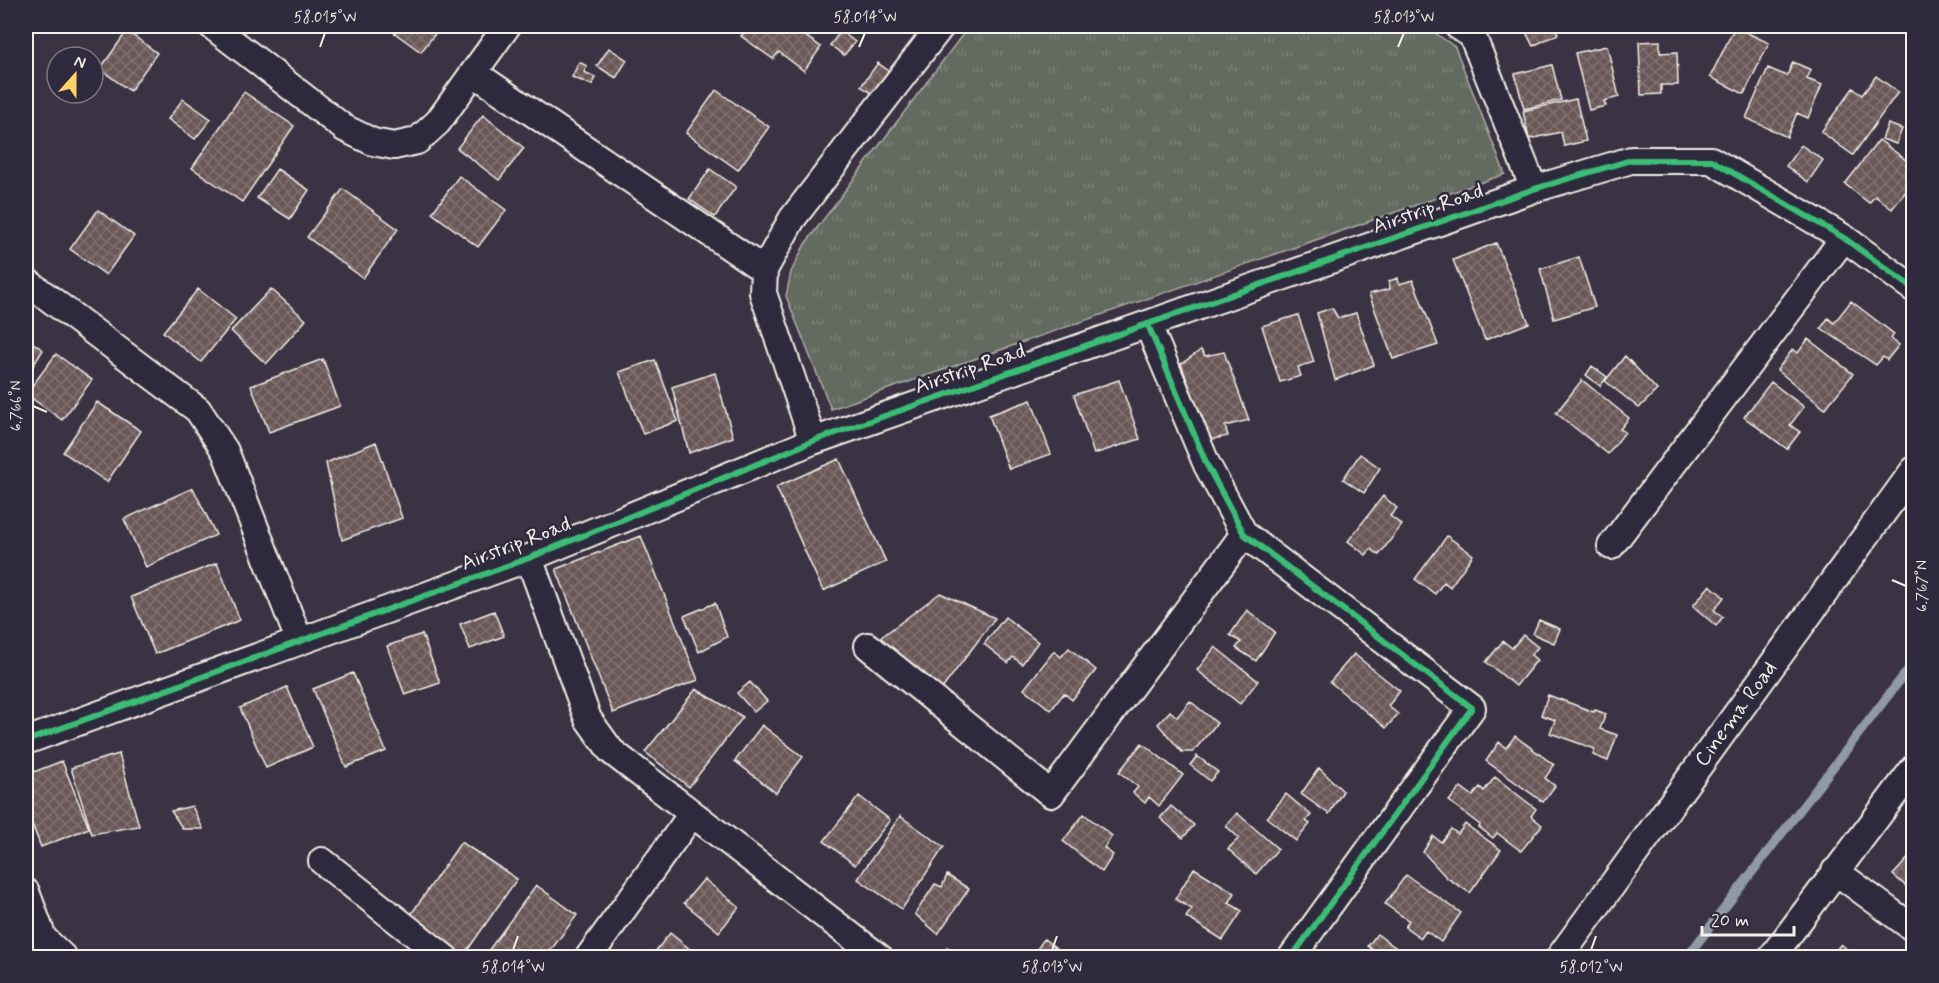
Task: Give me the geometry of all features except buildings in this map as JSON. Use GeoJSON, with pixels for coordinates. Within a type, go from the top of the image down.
{"type":"FeatureCollection","features":[{"type":"Feature","properties":{"kind":"street"},"geometry":{"type":"LineString","coordinates":[[212,26],[344,128],[373,142],[394,146],[417,141],[438,122],[507,26]]}},
{"type":"Feature","properties":{"kind":"street"},"geometry":{"type":"LineString","coordinates":[[813,441],[763,293],[764,270],[792,219],[941,26]]}},
{"type":"Feature","properties":{"kind":"street"},"geometry":{"type":"LineString","coordinates":[[1458,26],[1472,35],[1534,189]]}},
{"type":"Feature","properties":{"kind":"street"},"geometry":{"type":"LineString","coordinates":[[474,73],[764,270]]}},
{"type":"Feature","properties":{"kind":"street","name":"Airstrip Road"},"geometry":{"type":"LineString","coordinates":[[26,741],[529,558],[813,441],[1534,189],[1631,160],[1711,160],[1844,238],[1914,289]]}},
{"type":"Feature","properties":{"kind":"street"},"geometry":{"type":"LineString","coordinates":[[1611,546],[1844,238]]}},
{"type":"Feature","properties":{"kind":"street"},"geometry":{"type":"LineString","coordinates":[[26,281],[198,410],[225,451],[299,640]]}},
{"type":"Feature","properties":{"kind":"street"},"geometry":{"type":"LineString","coordinates":[[1148,325],[1207,465],[1244,534],[1472,708],[1291,957]]}},
{"type":"Feature","properties":{"kind":"street","name":"Cinema Road"},"geometry":{"type":"LineString","coordinates":[[1559,957],[1914,470]]}},
{"type":"Feature","properties":{"kind":"street"},"geometry":{"type":"LineString","coordinates":[[868,646],[1051,794],[1244,534]]}},
{"type":"Feature","properties":{"kind":"street"},"geometry":{"type":"LineString","coordinates":[[529,558],[588,719],[611,751],[880,957]]}},
{"type":"Feature","properties":{"kind":"street"},"geometry":{"type":"LineString","coordinates":[[1771,957],[1914,768]]}},
{"type":"Feature","properties":{"kind":"street"},"geometry":{"type":"LineString","coordinates":[[588,957],[692,814]]}},
{"type":"Feature","properties":{"kind":"street"},"geometry":{"type":"LineString","coordinates":[[322,861],[445,957]]}},
{"type":"Feature","properties":{"kind":"street"},"geometry":{"type":"LineString","coordinates":[[1835,872],[1914,929]]}},
{"type":"Feature","properties":{"kind":"street"},"geometry":{"type":"LineString","coordinates":[[26,892],[43,938],[64,957]]}},
{"type":"Feature","properties":{"kind":"green space"},"geometry":{"type":"Polygon","coordinates":[[[969,26],[1425,26],[1455,47],[1505,174],[831,409],[786,296],[791,272],[805,244],[969,26]]]}},
{"type":"Feature","properties":{"kind":"waterway"},"geometry":{"type":"LineString","coordinates":[[1686,958],[1914,662]]}},
{"type":"Feature","properties":{"kind":"cycle path"},"geometry":{"type":"LineString","coordinates":[[26,741],[529,558],[813,441],[1534,189],[1631,160],[1711,160],[1844,238],[1914,289]]}},
{"type":"Feature","properties":{"kind":"cycle path"},"geometry":{"type":"LineString","coordinates":[[1148,325],[1207,465],[1244,534],[1472,708],[1291,958]]}}]}
